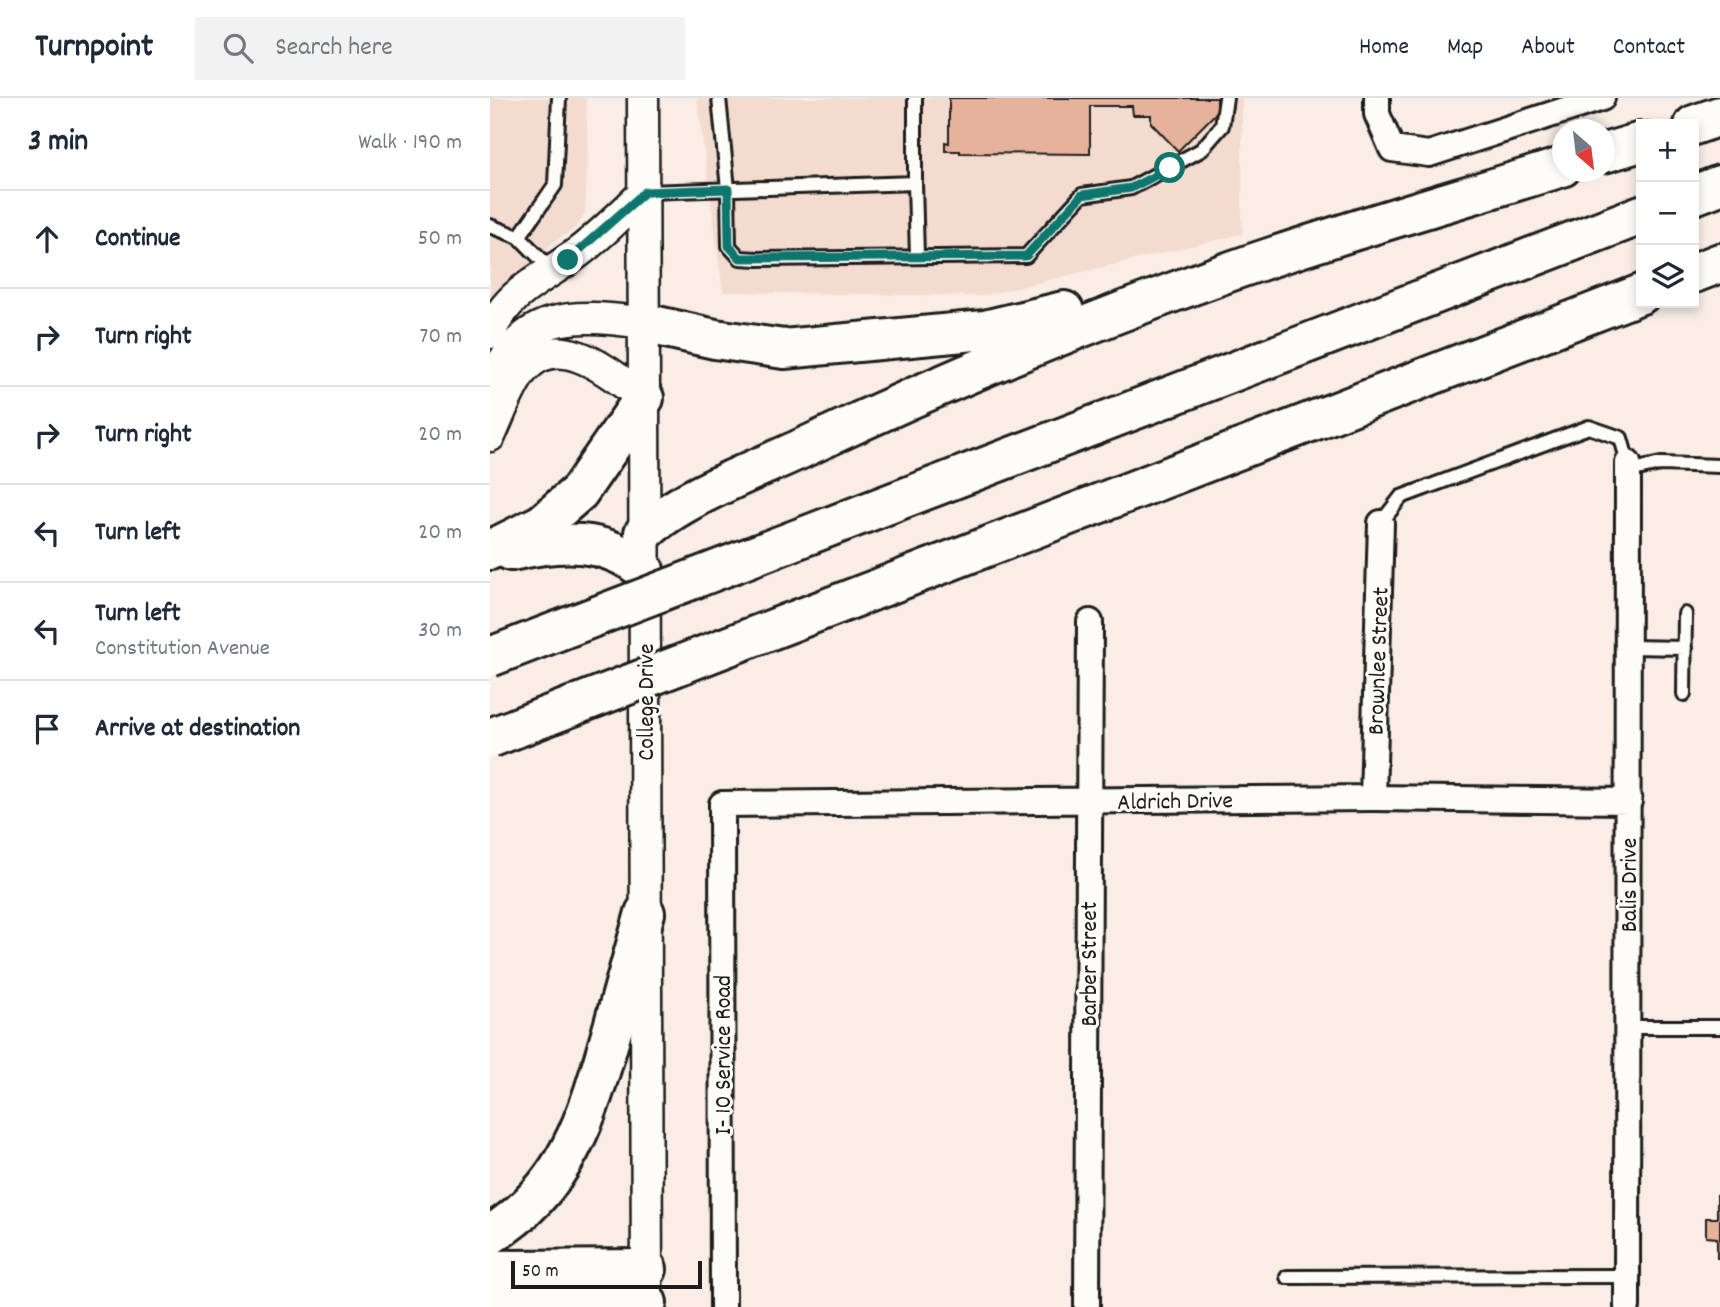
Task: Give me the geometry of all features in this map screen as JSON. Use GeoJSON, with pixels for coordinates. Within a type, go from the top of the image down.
{"type":"FeatureCollection","features":[{"type":"Feature","properties":{"kind":"highway"},"geometry":{"type":"LineString","coordinates":[[1699,123],[1720,117]]}},
{"type":"Feature","properties":{"kind":"highway"},"geometry":{"type":"LineString","coordinates":[[1615,150],[1636,144]]}},
{"type":"Feature","properties":{"kind":"highway"},"geometry":{"type":"LineString","coordinates":[[644,533],[663,516],[701,496],[1022,349],[1236,269],[1552,170]]}},
{"type":"Feature","properties":{"kind":"highway"},"geometry":{"type":"LineString","coordinates":[[1699,193],[1720,185]]}},
{"type":"Feature","properties":{"kind":"highway"},"geometry":{"type":"LineString","coordinates":[[490,657],[1636,217]]}},
{"type":"Feature","properties":{"kind":"highway"},"geometry":{"type":"LineString","coordinates":[[1699,271],[1720,263]]}},
{"type":"Feature","properties":{"kind":"highway"},"geometry":{"type":"LineString","coordinates":[[644,323],[715,339],[784,349],[985,330],[1236,269]]}},
{"type":"Feature","properties":{"kind":"highway"},"geometry":{"type":"LineString","coordinates":[[490,738],[1636,296]]}},
{"type":"Feature","properties":{"kind":"highway"},"geometry":{"type":"LineString","coordinates":[[490,553],[542,524],[579,492],[644,398]]}},
{"type":"Feature","properties":{"kind":"highway"},"geometry":{"type":"LineString","coordinates":[[490,553],[538,544],[581,543],[615,550],[644,570]]}},
{"type":"Feature","properties":{"kind":"highway"},"geometry":{"type":"LineString","coordinates":[[490,1234],[525,1208],[548,1184],[580,1134],[645,913]]}},
{"type":"Feature","properties":{"kind":"highway"},"geometry":{"type":"LineString","coordinates":[[490,1270],[647,1293]]}},
{"type":"Feature","properties":{"kind":"highway"},"geometry":{"type":"LineString","coordinates":[[490,1304],[647,1293]]}},
{"type":"Feature","properties":{"kind":"street","name":"College Drive"},"geometry":{"type":"LineString","coordinates":[[643,98],[647,1293]]}},
{"type":"Feature","properties":{"kind":"street"},"geometry":{"type":"LineString","coordinates":[[1377,98],[1377,114],[1391,149],[1429,154],[1601,98]]}},
{"type":"Feature","properties":{"kind":"street"},"geometry":{"type":"LineString","coordinates":[[490,333],[510,300],[531,281],[583,249],[645,192]]}},
{"type":"Feature","properties":{"kind":"street"},"geometry":{"type":"LineString","coordinates":[[490,390],[513,347],[531,331],[548,324],[591,316],[644,323]]}},
{"type":"Feature","properties":{"kind":"street"},"geometry":{"type":"LineString","coordinates":[[490,436],[525,368],[546,356],[571,353],[593,361],[644,398]]}},
{"type":"Feature","properties":{"kind":"street","name":"Balis Drive"},"geometry":{"type":"LineString","coordinates":[[1627,1307],[1628,467]]}},
{"type":"Feature","properties":{"kind":"street","name":"Brownlee Street"},"geometry":{"type":"LineString","coordinates":[[1373,798],[1381,523]]}},
{"type":"Feature","properties":{"kind":"street","name":"Barber Street"},"geometry":{"type":"LineString","coordinates":[[1087,1307],[1090,622]]}},
{"type":"Feature","properties":{"kind":"street","name":"Aldrich Drive"},"geometry":{"type":"LineString","coordinates":[[722,804],[1373,798],[1629,802]]}},
{"type":"Feature","properties":{"kind":"street","name":"I- 10 Service Road"},"geometry":{"type":"LineString","coordinates":[[722,804],[723,1307]]}},
{"type":"Feature","properties":{"kind":"lane"},"geometry":{"type":"LineString","coordinates":[[519,236],[555,185],[559,98]]}},
{"type":"Feature","properties":{"kind":"lane"},"geometry":{"type":"LineString","coordinates":[[719,98],[728,189],[729,246],[740,258],[1026,256],[1082,195],[1131,188],[1200,150],[1222,126],[1226,98]]}},
{"type":"Feature","properties":{"kind":"lane"},"geometry":{"type":"LineString","coordinates":[[915,98],[917,257]]}},
{"type":"Feature","properties":{"kind":"lane"},"geometry":{"type":"LineString","coordinates":[[645,192],[915,183]]}},
{"type":"Feature","properties":{"kind":"lane"},"geometry":{"type":"LineString","coordinates":[[490,226],[519,236],[551,269]]}},
{"type":"Feature","properties":{"kind":"lane"},"geometry":{"type":"LineString","coordinates":[[1381,523],[1401,497],[1589,427],[1621,438],[1628,467],[1661,464],[1720,466]]}},
{"type":"Feature","properties":{"kind":"lane"},"geometry":{"type":"LineString","coordinates":[[1684,694],[1685,614]]}},
{"type":"Feature","properties":{"kind":"lane"},"geometry":{"type":"LineString","coordinates":[[1629,647],[1685,648]]}},
{"type":"Feature","properties":{"kind":"lane"},"geometry":{"type":"LineString","coordinates":[[1628,1027],[1720,1027]]}},
{"type":"Feature","properties":{"kind":"lane"},"geometry":{"type":"LineString","coordinates":[[1287,1277],[1627,1276]]}},
{"type":"Feature","properties":{"kind":"shaded area"},"geometry":{"type":"Polygon","coordinates":[[[490,98],[586,98],[588,153],[585,213],[581,221],[574,230],[553,242],[510,286],[490,312],[490,98]]]}},
{"type":"Feature","properties":{"kind":"shaded area"},"geometry":{"type":"Polygon","coordinates":[[[697,98],[1242,98],[1242,234],[982,296],[723,292],[697,98]]]}},
{"type":"Feature","properties":{"kind":"building"},"geometry":{"type":"Polygon","coordinates":[[[949,98],[1217,98],[1217,112],[1178,151],[1151,123],[1151,115],[1133,115],[1132,106],[1090,106],[1090,154],[960,153],[945,151],[945,142],[949,143],[949,98]]]}},
{"type":"Feature","properties":{"kind":"building"},"geometry":{"type":"Polygon","coordinates":[[[1717,1195],[1720,1195],[1720,1258],[1717,1258],[1717,1238],[1706,1237],[1706,1218],[1717,1218],[1717,1195]]]}},
{"type":"Feature","properties":{"kind":"route"},"geometry":{"type":"LineString","coordinates":[[568,260],[645,192],[728,189],[729,246],[740,258],[1026,256],[1082,195],[1131,188],[1170,168]]}}]}
